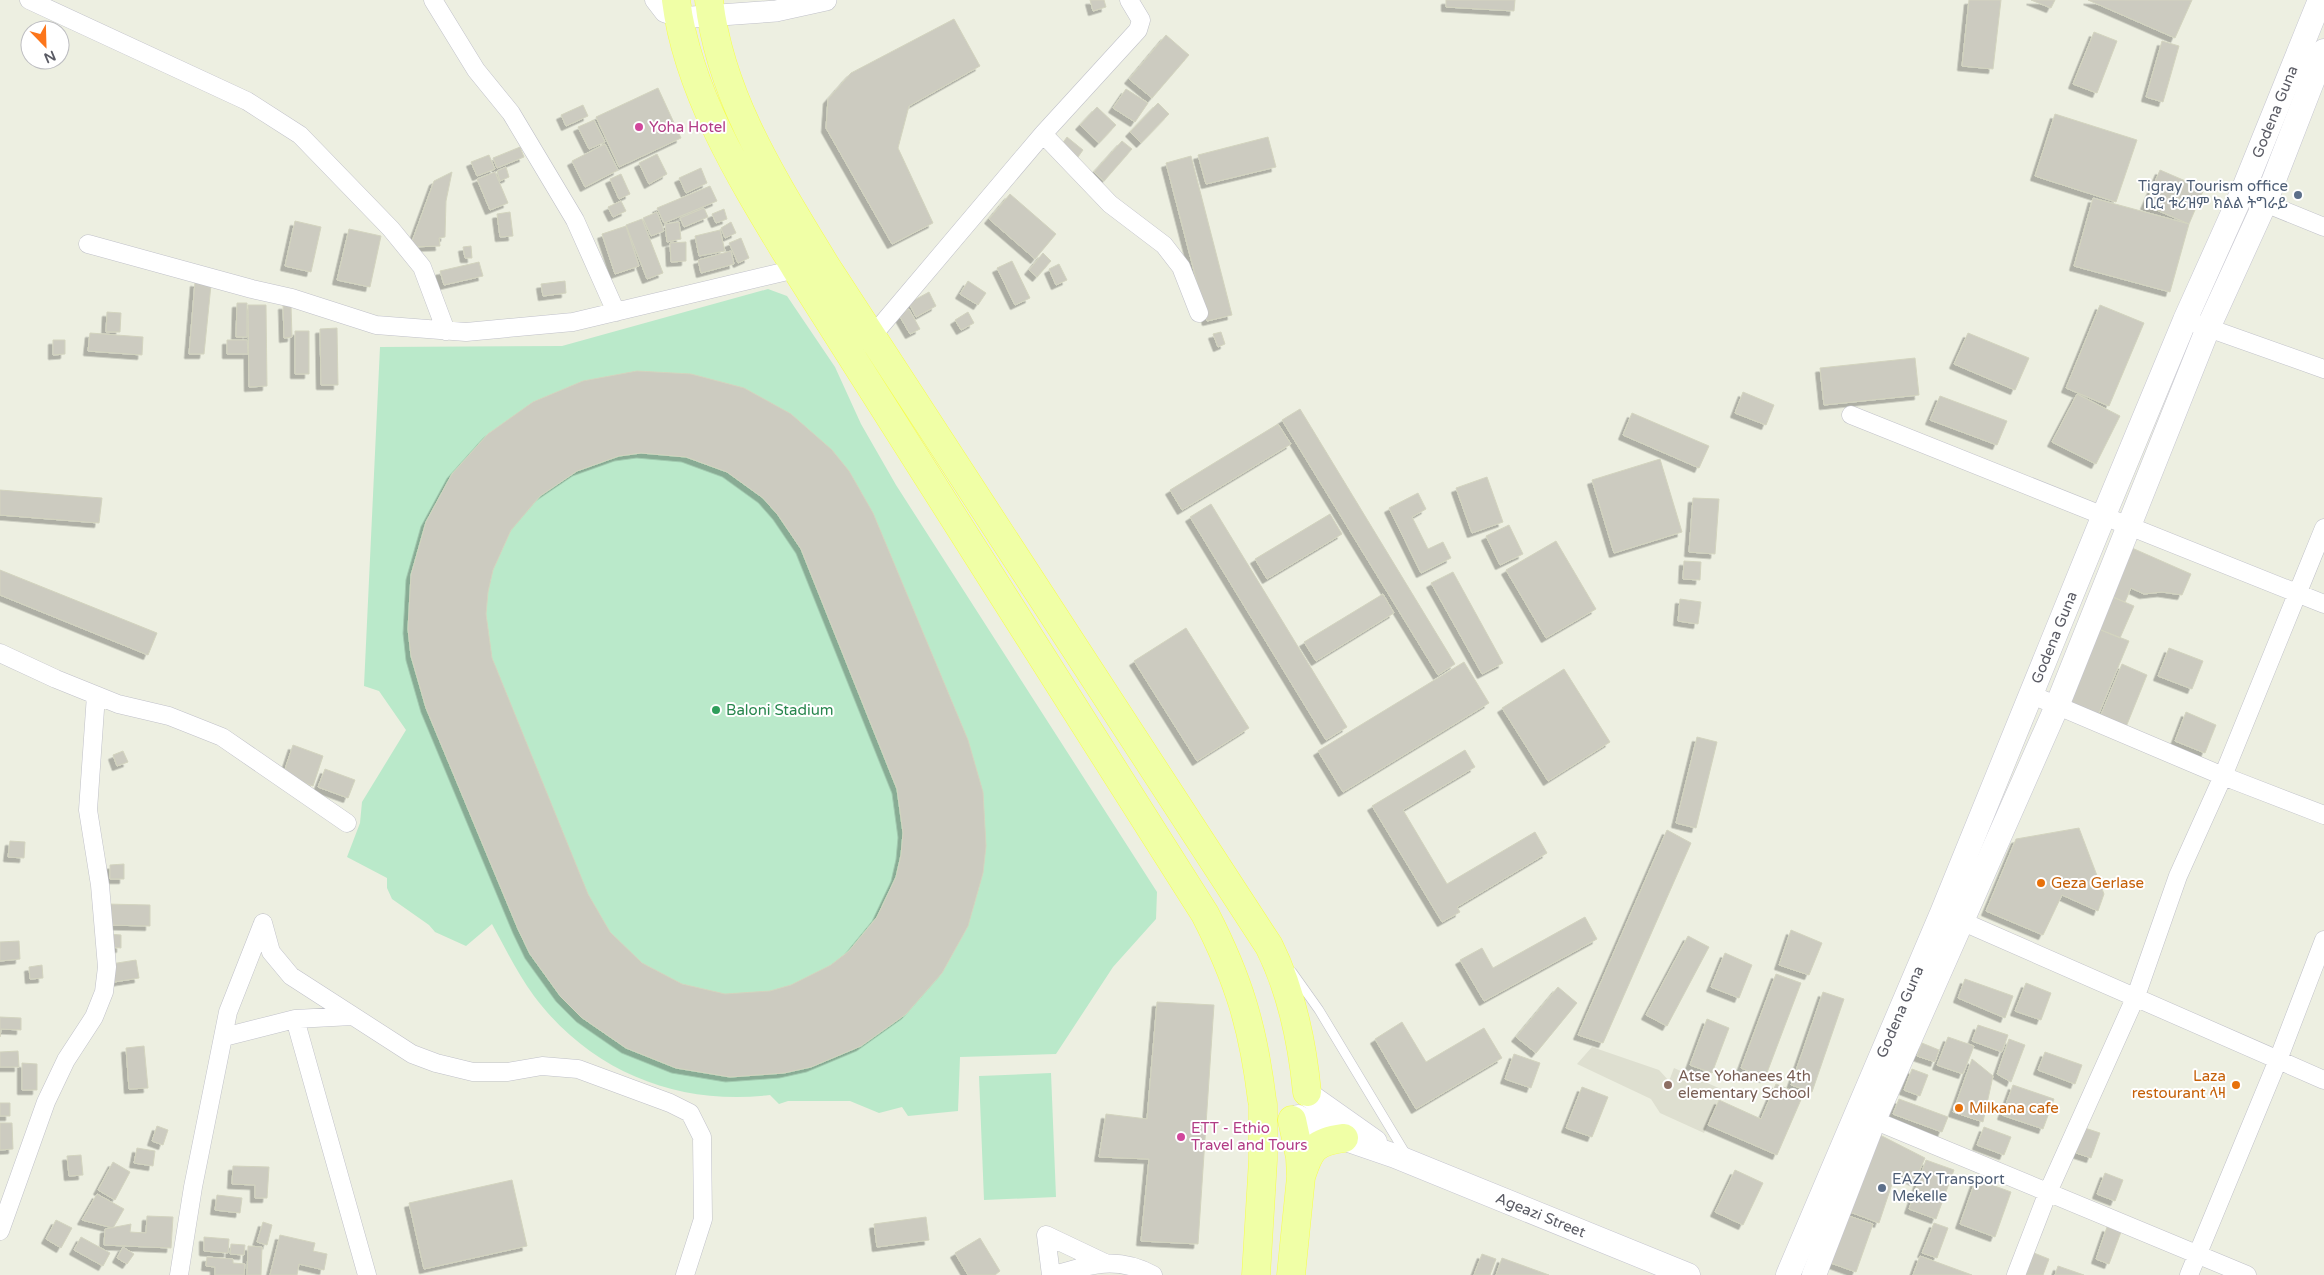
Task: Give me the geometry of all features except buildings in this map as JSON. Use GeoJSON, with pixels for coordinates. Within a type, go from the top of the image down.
{"type":"FeatureCollection","features":[{"type":"Feature","properties":{"kind":"main road","name":"Godena Guna"},"geometry":{"type":"LineString","coordinates":[[1952,917],[2032,695],[2185,320],[2242,193],[2320,0]]}},
{"type":"Feature","properties":{"kind":"main road"},"geometry":{"type":"LineString","coordinates":[[710,8],[717,47],[730,87],[757,147],[826,266],[873,335],[1269,946],[1280,968],[1295,1013],[1301,1106],[1301,1177],[1291,1275]]}},
{"type":"Feature","properties":{"kind":"main road"},"geometry":{"type":"LineString","coordinates":[[677,9],[693,68],[737,170],[796,269],[1205,914],[1234,975],[1248,1018],[1262,1102],[1266,1111],[1278,1120],[1301,1106]]}},
{"type":"Feature","properties":{"kind":"main road","name":"Godena Guna"},"geometry":{"type":"LineString","coordinates":[[1788,1275],[1865,1117],[1952,917],[2056,706],[2208,328],[2265,203],[2324,51]]}},
{"type":"Feature","properties":{"kind":"main road"},"geometry":{"type":"LineString","coordinates":[[1256,1275],[1263,1160],[1262,1093],[1269,1081],[1282,1075],[1295,1077],[1301,1106],[1328,1133],[1403,1159]]}},
{"type":"Feature","properties":{"kind":"main road"},"geometry":{"type":"LineString","coordinates":[[1301,1106],[1403,1159]]}},
{"type":"Feature","properties":{"kind":"main road","name":"Godena Guna"},"geometry":{"type":"LineString","coordinates":[[1814,1275],[1865,1117]]}},
{"type":"Feature","properties":{"kind":"main road"},"geometry":{"type":"LineString","coordinates":[[1301,1177],[1309,1153],[1315,1147],[1322,1142],[1344,1138]]}},
{"type":"Feature","properties":{"kind":"main road","name":"Ageazi Street"},"geometry":{"type":"LineString","coordinates":[[1403,1159],[1680,1273]]}},
{"type":"Feature","properties":{"kind":"street"},"geometry":{"type":"LineString","coordinates":[[29,0],[247,101],[300,135],[391,229],[422,267],[446,331]]}},
{"type":"Feature","properties":{"kind":"street"},"geometry":{"type":"LineString","coordinates":[[434,0],[476,70],[511,113],[575,220],[616,312]]}},
{"type":"Feature","properties":{"kind":"street"},"geometry":{"type":"LineString","coordinates":[[654,0],[664,13],[677,9],[710,8],[776,11],[826,0]]}},
{"type":"Feature","properties":{"kind":"street"},"geometry":{"type":"LineString","coordinates":[[873,335],[1043,134],[1138,30],[1141,20],[1129,0]]}},
{"type":"Feature","properties":{"kind":"street"},"geometry":{"type":"LineString","coordinates":[[1043,134],[1110,204],[1164,245],[1180,267],[1199,313]]}},
{"type":"Feature","properties":{"kind":"street"},"geometry":{"type":"LineString","coordinates":[[2242,193],[2324,227]]}},
{"type":"Feature","properties":{"kind":"street"},"geometry":{"type":"LineString","coordinates":[[88,244],[252,289],[292,298],[376,325],[446,331],[484,332],[572,322],[796,269]]}},
{"type":"Feature","properties":{"kind":"street"},"geometry":{"type":"LineString","coordinates":[[2185,320],[2324,369]]}},
{"type":"Feature","properties":{"kind":"street"},"geometry":{"type":"LineString","coordinates":[[1851,415],[2324,604]]}},
{"type":"Feature","properties":{"kind":"street"},"geometry":{"type":"LineString","coordinates":[[2016,1275],[2048,1192],[2136,996],[2178,876],[2223,776],[2324,528]]}},
{"type":"Feature","properties":{"kind":"street"},"geometry":{"type":"LineString","coordinates":[[0,653],[118,704],[169,716],[222,737],[347,823]]}},
{"type":"Feature","properties":{"kind":"street"},"geometry":{"type":"LineString","coordinates":[[0,1231],[46,1102],[66,1060],[94,1016],[104,992],[107,967],[100,885],[88,810],[96,695]]}},
{"type":"Feature","properties":{"kind":"street"},"geometry":{"type":"LineString","coordinates":[[2032,695],[2223,776],[2324,815]]}},
{"type":"Feature","properties":{"kind":"street"},"geometry":{"type":"LineString","coordinates":[[1952,917],[2324,1080]]}},
{"type":"Feature","properties":{"kind":"street"},"geometry":{"type":"LineString","coordinates":[[179,1275],[193,1187],[228,1012],[263,923],[271,952],[291,976],[412,1054],[436,1063],[473,1072],[508,1072],[542,1066],[578,1069],[690,1113],[702,1137],[703,1219],[685,1275]]}},
{"type":"Feature","properties":{"kind":"street"},"geometry":{"type":"LineString","coordinates":[[2189,1275],[2278,1060],[2324,940]]}},
{"type":"Feature","properties":{"kind":"street"},"geometry":{"type":"LineString","coordinates":[[224,1037],[295,1019],[352,1016]]}},
{"type":"Feature","properties":{"kind":"street"},"geometry":{"type":"LineString","coordinates":[[295,1019],[367,1275]]}},
{"type":"Feature","properties":{"kind":"street"},"geometry":{"type":"LineString","coordinates":[[1865,1117],[2247,1275]]}},
{"type":"Feature","properties":{"kind":"street"},"geometry":{"type":"LineString","coordinates":[[1105,1263],[1046,1236],[1053,1275],[1105,1263],[1136,1266],[1153,1275]]}},
{"type":"Feature","properties":{"kind":"lane"},"geometry":{"type":"LineString","coordinates":[[1269,946],[1289,969],[1319,1010],[1403,1159]]}},
{"type":"Feature","properties":{"kind":"shaded area","name":"Atse Yohanees 4th elementary School"},"geometry":{"type":"Polygon","coordinates":[[[1592,1047],[1659,1070],[1669,1081],[1674,1068],[1723,1090],[1704,1133],[1660,1113],[1651,1099],[1577,1064],[1592,1047]]]}},
{"type":"Feature","properties":{"kind":"green space","name":"Baloni Stadium"},"geometry":{"type":"Polygon","coordinates":[[[768,289],[787,296],[835,367],[861,424],[896,485],[1157,892],[1156,919],[1113,967],[1056,1054],[960,1057],[958,1111],[908,1116],[902,1107],[879,1113],[850,1101],[788,1101],[779,1104],[770,1095],[736,1097],[702,1095],[670,1089],[639,1078],[609,1064],[582,1045],[557,1023],[528,988],[492,924],[466,946],[435,932],[429,925],[392,899],[387,888],[387,878],[347,857],[360,823],[362,802],[406,730],[379,691],[364,686],[380,347],[562,346],[768,289]]]}},
{"type":"Feature","properties":{"kind":"green space"},"geometry":{"type":"Polygon","coordinates":[[[1051,1073],[1056,1197],[984,1200],[979,1076],[1051,1073]]]}},
{"type":"Feature","properties":{"kind":"place","name":"Yoha Hotel"},"geometry":{"type":"Point","coordinates":[639,127]}},
{"type":"Feature","properties":{"kind":"place","name":"Tigray Tourism office ቢሮ ቱሪዝም ክልል ትግራይ"},"geometry":{"type":"Point","coordinates":[2298,195]}},
{"type":"Feature","properties":{"kind":"place","name":"Baloni Stadium"},"geometry":{"type":"Point","coordinates":[716,710]}},
{"type":"Feature","properties":{"kind":"place","name":"Geza Gerlase"},"geometry":{"type":"Point","coordinates":[2041,883]}},
{"type":"Feature","properties":{"kind":"place","name":"Atse Yohanees 4th elementary School"},"geometry":{"type":"Point","coordinates":[1668,1085]}},
{"type":"Feature","properties":{"kind":"place","name":"Laza restourant ላዛ"},"geometry":{"type":"Point","coordinates":[2236,1085]}},
{"type":"Feature","properties":{"kind":"place","name":"Milkana cafe"},"geometry":{"type":"Point","coordinates":[1959,1108]}},
{"type":"Feature","properties":{"kind":"place","name":"ETT - Ethio Travel and Tours"},"geometry":{"type":"Point","coordinates":[1181,1137]}},
{"type":"Feature","properties":{"kind":"place","name":"EAZY Transport Mekelle"},"geometry":{"type":"Point","coordinates":[1882,1188]}}]}
